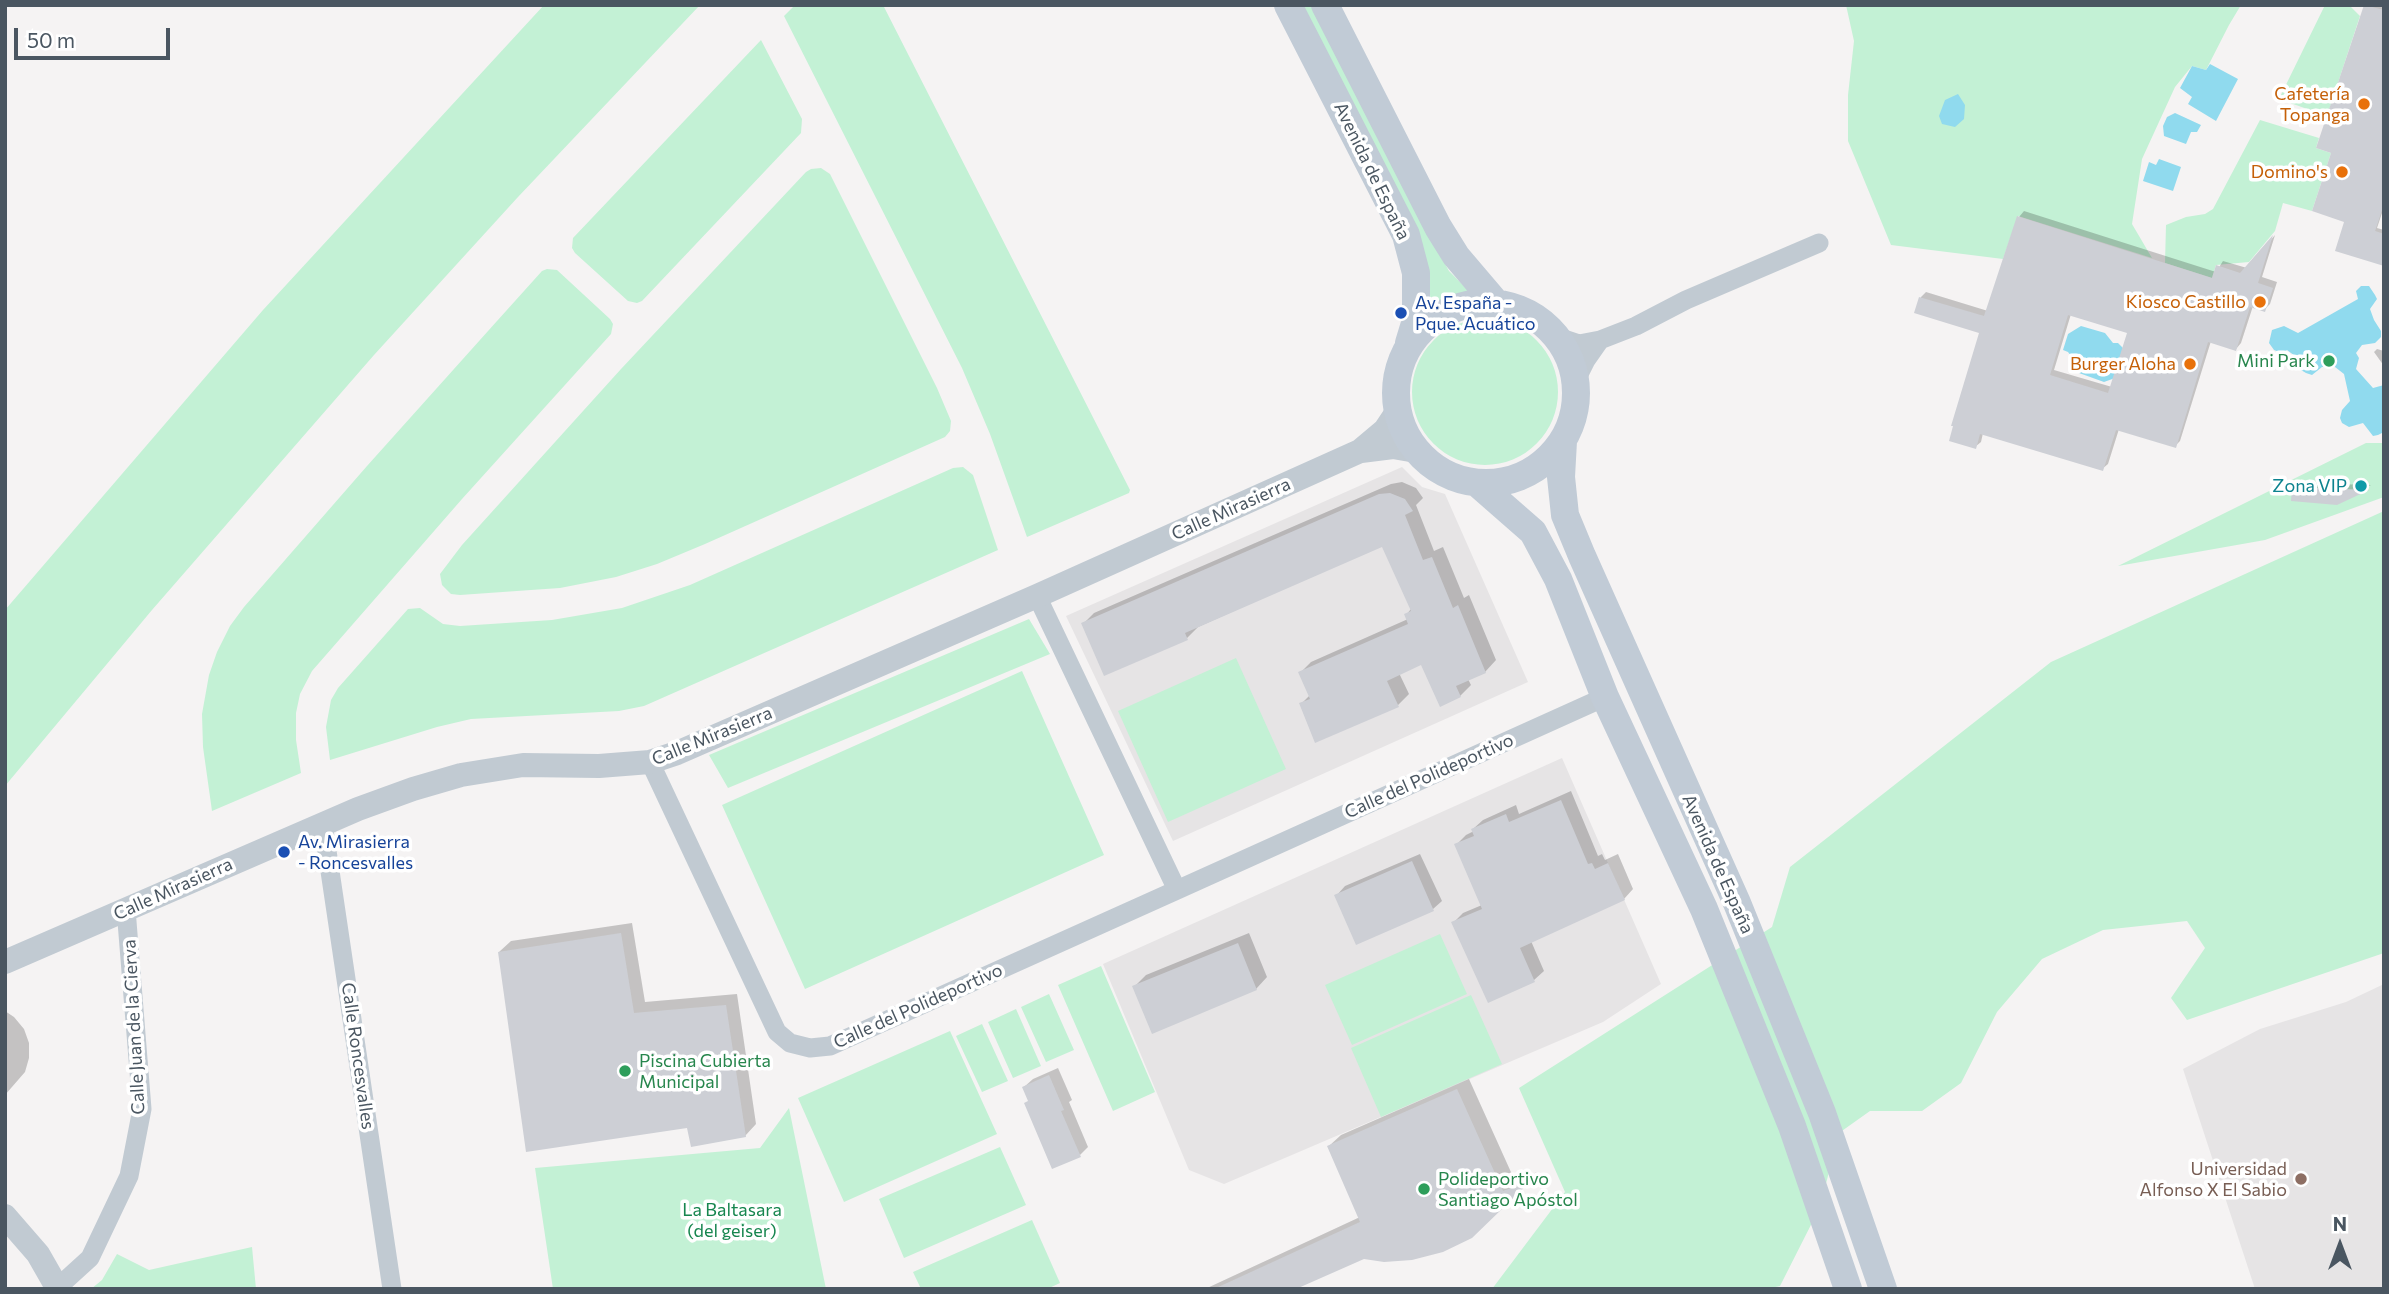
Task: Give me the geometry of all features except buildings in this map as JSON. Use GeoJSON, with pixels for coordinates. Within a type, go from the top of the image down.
{"type":"FeatureCollection","features":[{"type":"Feature","properties":{"kind":"main road","name":"Avenida de España"},"geometry":{"type":"LineString","coordinates":[[1288,5],[1406,235],[1416,273],[1416,320],[1408,346]]}},
{"type":"Feature","properties":{"kind":"main road","name":"Avenida de España"},"geometry":{"type":"LineString","coordinates":[[1325,5],[1438,227],[1456,256],[1496,303]]}},
{"type":"Feature","properties":{"kind":"main road"},"geometry":{"type":"LineString","coordinates":[[1470,303],[1496,303],[1525,311],[1544,323],[1558,337],[1570,358],[1576,380],[1575,412],[1563,441],[1541,466],[1511,480],[1477,483],[1454,478],[1433,467],[1416,451],[1404,432],[1397,412],[1395,389],[1398,367],[1408,346],[1424,327],[1445,312],[1470,303]]}},
{"type":"Feature","properties":{"kind":"main road","name":"Avenida de España"},"geometry":{"type":"LineString","coordinates":[[1563,441],[1561,477],[1565,515],[1737,904],[1822,1113],[1883,1289]]}},
{"type":"Feature","properties":{"kind":"main road","name":"Avenida de España"},"geometry":{"type":"LineString","coordinates":[[1477,483],[1533,532],[1558,579],[1605,697],[1704,909],[1792,1126],[1848,1289]]}},
{"type":"Feature","properties":{"kind":"street"},"geometry":{"type":"LineString","coordinates":[[1558,337],[1579,344],[1600,340],[1819,243]]}},
{"type":"Feature","properties":{"kind":"street"},"geometry":{"type":"LineString","coordinates":[[1576,380],[1600,340]]}},
{"type":"Feature","properties":{"kind":"street","name":"Calle Mirasierra"},"geometry":{"type":"LineString","coordinates":[[5,962],[323,824],[413,789],[461,775],[523,765],[599,766],[650,762],[677,753],[1360,451],[1385,430],[1397,412]]}},
{"type":"Feature","properties":{"kind":"street","name":"Calle Mirasierra"},"geometry":{"type":"LineString","coordinates":[[1360,451],[1393,447],[1416,451]]}},
{"type":"Feature","properties":{"kind":"street"},"geometry":{"type":"LineString","coordinates":[[1037,596],[1177,890]]}},
{"type":"Feature","properties":{"kind":"street","name":"Calle del Polideportivo"},"geometry":{"type":"LineString","coordinates":[[650,762],[777,1032],[790,1042],[810,1048],[830,1046],[1605,697]]}},
{"type":"Feature","properties":{"kind":"street","name":"Calle Roncesvalles"},"geometry":{"type":"LineString","coordinates":[[323,824],[393,1289]]}},
{"type":"Feature","properties":{"kind":"street","name":"Calle Juan de la Cierva"},"geometry":{"type":"LineString","coordinates":[[57,1288],[90,1258],[129,1176],[142,1109],[126,909]]}},
{"type":"Feature","properties":{"kind":"street"},"geometry":{"type":"LineString","coordinates":[[5,1216],[38,1254],[57,1288]]}},
{"type":"Feature","properties":{"kind":"shaded area"},"geometry":{"type":"Polygon","coordinates":[[[1402,467],[1422,487],[1445,494],[1528,682],[1173,841],[1066,616],[1402,467]]]}},
{"type":"Feature","properties":{"kind":"shaded area"},"geometry":{"type":"Polygon","coordinates":[[[1562,758],[1661,984],[1603,1022],[1224,1184],[1189,1170],[1103,964],[1562,758]]]}},
{"type":"Feature","properties":{"kind":"shaded area","name":"Universidad Alfonso X El Sabio"},"geometry":{"type":"Polygon","coordinates":[[[2384,984],[2384,1289],[2255,1289],[2183,1069],[2260,1029],[2346,1002],[2384,984]]]}},
{"type":"Feature","properties":{"kind":"green space"},"geometry":{"type":"Polygon","coordinates":[[[544,5],[700,5],[518,197],[374,355],[152,610],[5,786],[5,610],[263,310],[544,5]]]}},
{"type":"Feature","properties":{"kind":"green space"},"geometry":{"type":"Polygon","coordinates":[[[795,5],[883,5],[1130,490],[1129,493],[1027,537],[990,434],[962,368],[784,16],[795,5]]]}},
{"type":"Feature","properties":{"kind":"green space"},"geometry":{"type":"Polygon","coordinates":[[[1303,5],[1314,5],[1426,230],[1449,271],[1471,293],[1450,298],[1431,308],[1429,281],[1303,5]]]}},
{"type":"Feature","properties":{"kind":"green space"},"geometry":{"type":"Polygon","coordinates":[[[1846,5],[2241,5],[2206,70],[2192,66],[2175,87],[2142,159],[2132,224],[2152,258],[2018,216],[2003,259],[1891,245],[1848,141],[1848,95],[1854,41],[1846,5]]]}},
{"type":"Feature","properties":{"kind":"green space"},"geometry":{"type":"Polygon","coordinates":[[[2325,5],[2349,5],[2360,16],[2327,116],[2279,99],[2325,5]]]}},
{"type":"Feature","properties":{"kind":"green space"},"geometry":{"type":"Polygon","coordinates":[[[761,40],[802,119],[801,133],[642,301],[628,301],[575,253],[572,248],[573,238],[761,40]]]}},
{"type":"Feature","properties":{"kind":"green space"},"geometry":{"type":"Polygon","coordinates":[[[2260,120],[2319,138],[2316,148],[2331,153],[2312,211],[2283,203],[2275,231],[2249,262],[2216,265],[2212,278],[2165,263],[2166,225],[2186,217],[2205,214],[2213,209],[2260,120]]]}},
{"type":"Feature","properties":{"kind":"green space"},"geometry":{"type":"Polygon","coordinates":[[[821,168],[830,174],[937,388],[951,421],[950,431],[945,437],[657,564],[616,577],[560,588],[451,594],[442,585],[440,574],[462,545],[621,369],[806,172],[821,168]]]}},
{"type":"Feature","properties":{"kind":"green space"},"geometry":{"type":"Polygon","coordinates":[[[557,270],[610,319],[613,324],[611,334],[312,671],[300,694],[296,713],[296,740],[301,773],[212,811],[203,747],[202,714],[209,675],[230,626],[367,466],[542,271],[557,270]]]}},
{"type":"Feature","properties":{"kind":"green space"},"geometry":{"type":"Polygon","coordinates":[[[1485,319],[1513,325],[1536,341],[1552,364],[1558,392],[1552,420],[1536,443],[1513,459],[1485,465],[1457,459],[1434,443],[1418,420],[1412,392],[1418,364],[1434,341],[1457,325],[1485,319]]]}},
{"type":"Feature","properties":{"kind":"green space"},"geometry":{"type":"Polygon","coordinates":[[[2366,443],[2384,443],[2384,497],[2265,540],[2118,566],[2366,443]]]}},
{"type":"Feature","properties":{"kind":"green space"},"geometry":{"type":"Polygon","coordinates":[[[963,467],[973,475],[998,550],[644,706],[619,711],[471,719],[330,760],[326,727],[331,700],[338,688],[408,609],[420,608],[443,624],[460,626],[552,620],[622,608],[690,585],[953,468],[963,467]]]}},
{"type":"Feature","properties":{"kind":"green space"},"geometry":{"type":"Polygon","coordinates":[[[2384,511],[2384,953],[2187,1020],[2171,998],[2205,948],[2187,921],[2103,930],[2042,959],[1997,1012],[1961,1083],[1922,1111],[1870,1111],[1839,1133],[1820,1207],[1780,1286],[1766,1289],[1492,1289],[1565,1192],[1519,1088],[1772,927],[1790,867],[2051,662],[2384,511]]]}},
{"type":"Feature","properties":{"kind":"green space"},"geometry":{"type":"Polygon","coordinates":[[[1029,619],[1050,654],[728,788],[709,755],[1029,619]]]}},
{"type":"Feature","properties":{"kind":"green space"},"geometry":{"type":"Polygon","coordinates":[[[1236,658],[1286,769],[1168,822],[1118,711],[1236,658]]]}},
{"type":"Feature","properties":{"kind":"green space"},"geometry":{"type":"Polygon","coordinates":[[[1022,671],[1104,855],[805,989],[722,805],[1022,671]]]}},
{"type":"Feature","properties":{"kind":"green space"},"geometry":{"type":"Polygon","coordinates":[[[1440,934],[1467,994],[1352,1045],[1325,985],[1440,934]]]}},
{"type":"Feature","properties":{"kind":"green space"},"geometry":{"type":"Polygon","coordinates":[[[1101,966],[1155,1092],[1113,1111],[1058,985],[1101,966]]]}},
{"type":"Feature","properties":{"kind":"green space"},"geometry":{"type":"Polygon","coordinates":[[[1049,994],[1074,1050],[1046,1062],[1021,1007],[1049,994]]]}},
{"type":"Feature","properties":{"kind":"green space"},"geometry":{"type":"Polygon","coordinates":[[[1471,995],[1502,1064],[1381,1117],[1351,1048],[1471,995]]]}},
{"type":"Feature","properties":{"kind":"green space"},"geometry":{"type":"Polygon","coordinates":[[[1016,1009],[1041,1066],[1013,1078],[988,1022],[1016,1009]]]}},
{"type":"Feature","properties":{"kind":"green space"},"geometry":{"type":"Polygon","coordinates":[[[982,1024],[1008,1081],[982,1092],[956,1036],[982,1024]]]}},
{"type":"Feature","properties":{"kind":"green space"},"geometry":{"type":"Polygon","coordinates":[[[950,1031],[997,1134],[844,1202],[798,1098],[950,1031]]]}},
{"type":"Feature","properties":{"kind":"green space","name":"La Baltasara (del geiser)"},"geometry":{"type":"Polygon","coordinates":[[[789,1108],[826,1289],[553,1289],[535,1168],[760,1148],[789,1108]]]}},
{"type":"Feature","properties":{"kind":"green space"},"geometry":{"type":"Polygon","coordinates":[[[1000,1147],[1026,1205],[904,1258],[879,1199],[1000,1147]]]}},
{"type":"Feature","properties":{"kind":"green space"},"geometry":{"type":"Polygon","coordinates":[[[1032,1220],[1060,1283],[1047,1289],[921,1289],[913,1272],[1032,1220]]]}},
{"type":"Feature","properties":{"kind":"green space"},"geometry":{"type":"Polygon","coordinates":[[[252,1247],[256,1289],[91,1289],[102,1280],[117,1254],[149,1270],[252,1247]]]}},
{"type":"Feature","properties":{"kind":"water"},"geometry":{"type":"Polygon","coordinates":[[[2210,64],[2238,79],[2216,121],[2188,104],[2192,97],[2180,88],[2192,66],[2206,70],[2210,64]]]}},
{"type":"Feature","properties":{"kind":"water"},"geometry":{"type":"Polygon","coordinates":[[[1958,94],[1965,105],[1964,119],[1955,127],[1942,124],[1939,116],[1945,100],[1958,94]]]}},
{"type":"Feature","properties":{"kind":"water"},"geometry":{"type":"Polygon","coordinates":[[[2175,113],[2201,125],[2197,132],[2191,132],[2186,144],[2164,136],[2163,126],[2167,117],[2175,113]]]}},
{"type":"Feature","properties":{"kind":"water"},"geometry":{"type":"Polygon","coordinates":[[[2159,159],[2181,167],[2173,191],[2143,181],[2149,162],[2156,165],[2159,159]]]}},
{"type":"Feature","properties":{"kind":"water","name":"Mini Park"},"geometry":{"type":"Polygon","coordinates":[[[2361,286],[2369,286],[2377,299],[2370,309],[2381,331],[2381,337],[2375,343],[2362,345],[2356,353],[2359,358],[2356,369],[2373,388],[2384,385],[2384,432],[2373,436],[2363,423],[2349,427],[2342,423],[2342,410],[2350,401],[2344,374],[2335,367],[2322,367],[2312,375],[2306,373],[2301,370],[2299,359],[2287,350],[2282,353],[2274,350],[2269,343],[2272,330],[2284,326],[2298,333],[2358,299],[2356,291],[2361,286]]]}},
{"type":"Feature","properties":{"kind":"water"},"geometry":{"type":"Polygon","coordinates":[[[2081,326],[2105,333],[2113,343],[2118,343],[2124,349],[2115,378],[2104,382],[2079,373],[2074,368],[2071,356],[2063,350],[2068,334],[2081,326]]]}},
{"type":"Feature","properties":{"kind":"place","name":"Cafetería Topanga"},"geometry":{"type":"Point","coordinates":[2364,104]}},
{"type":"Feature","properties":{"kind":"place","name":"Domino's"},"geometry":{"type":"Point","coordinates":[2342,172]}},
{"type":"Feature","properties":{"kind":"place","name":"Kiosco Castillo"},"geometry":{"type":"Point","coordinates":[2260,302]}},
{"type":"Feature","properties":{"kind":"place","name":"Av. España - Pque. Acuático"},"geometry":{"type":"Point","coordinates":[1401,313]}},
{"type":"Feature","properties":{"kind":"place","name":"Mini Park"},"geometry":{"type":"Point","coordinates":[2329,361]}},
{"type":"Feature","properties":{"kind":"place","name":"Burger Aloha"},"geometry":{"type":"Point","coordinates":[2190,364]}},
{"type":"Feature","properties":{"kind":"place","name":"Zona VIP"},"geometry":{"type":"Point","coordinates":[2361,486]}},
{"type":"Feature","properties":{"kind":"place","name":"Av. Mirasierra - Roncesvalles"},"geometry":{"type":"Point","coordinates":[284,852]}},
{"type":"Feature","properties":{"kind":"place","name":"Piscina Cubierta Municipal"},"geometry":{"type":"Point","coordinates":[625,1071]}},
{"type":"Feature","properties":{"kind":"place","name":"Universidad Alfonso X El Sabio"},"geometry":{"type":"Point","coordinates":[2301,1179]}},
{"type":"Feature","properties":{"kind":"place","name":"Polideportivo Santiago Apóstol"},"geometry":{"type":"Point","coordinates":[1424,1189]}}]}
